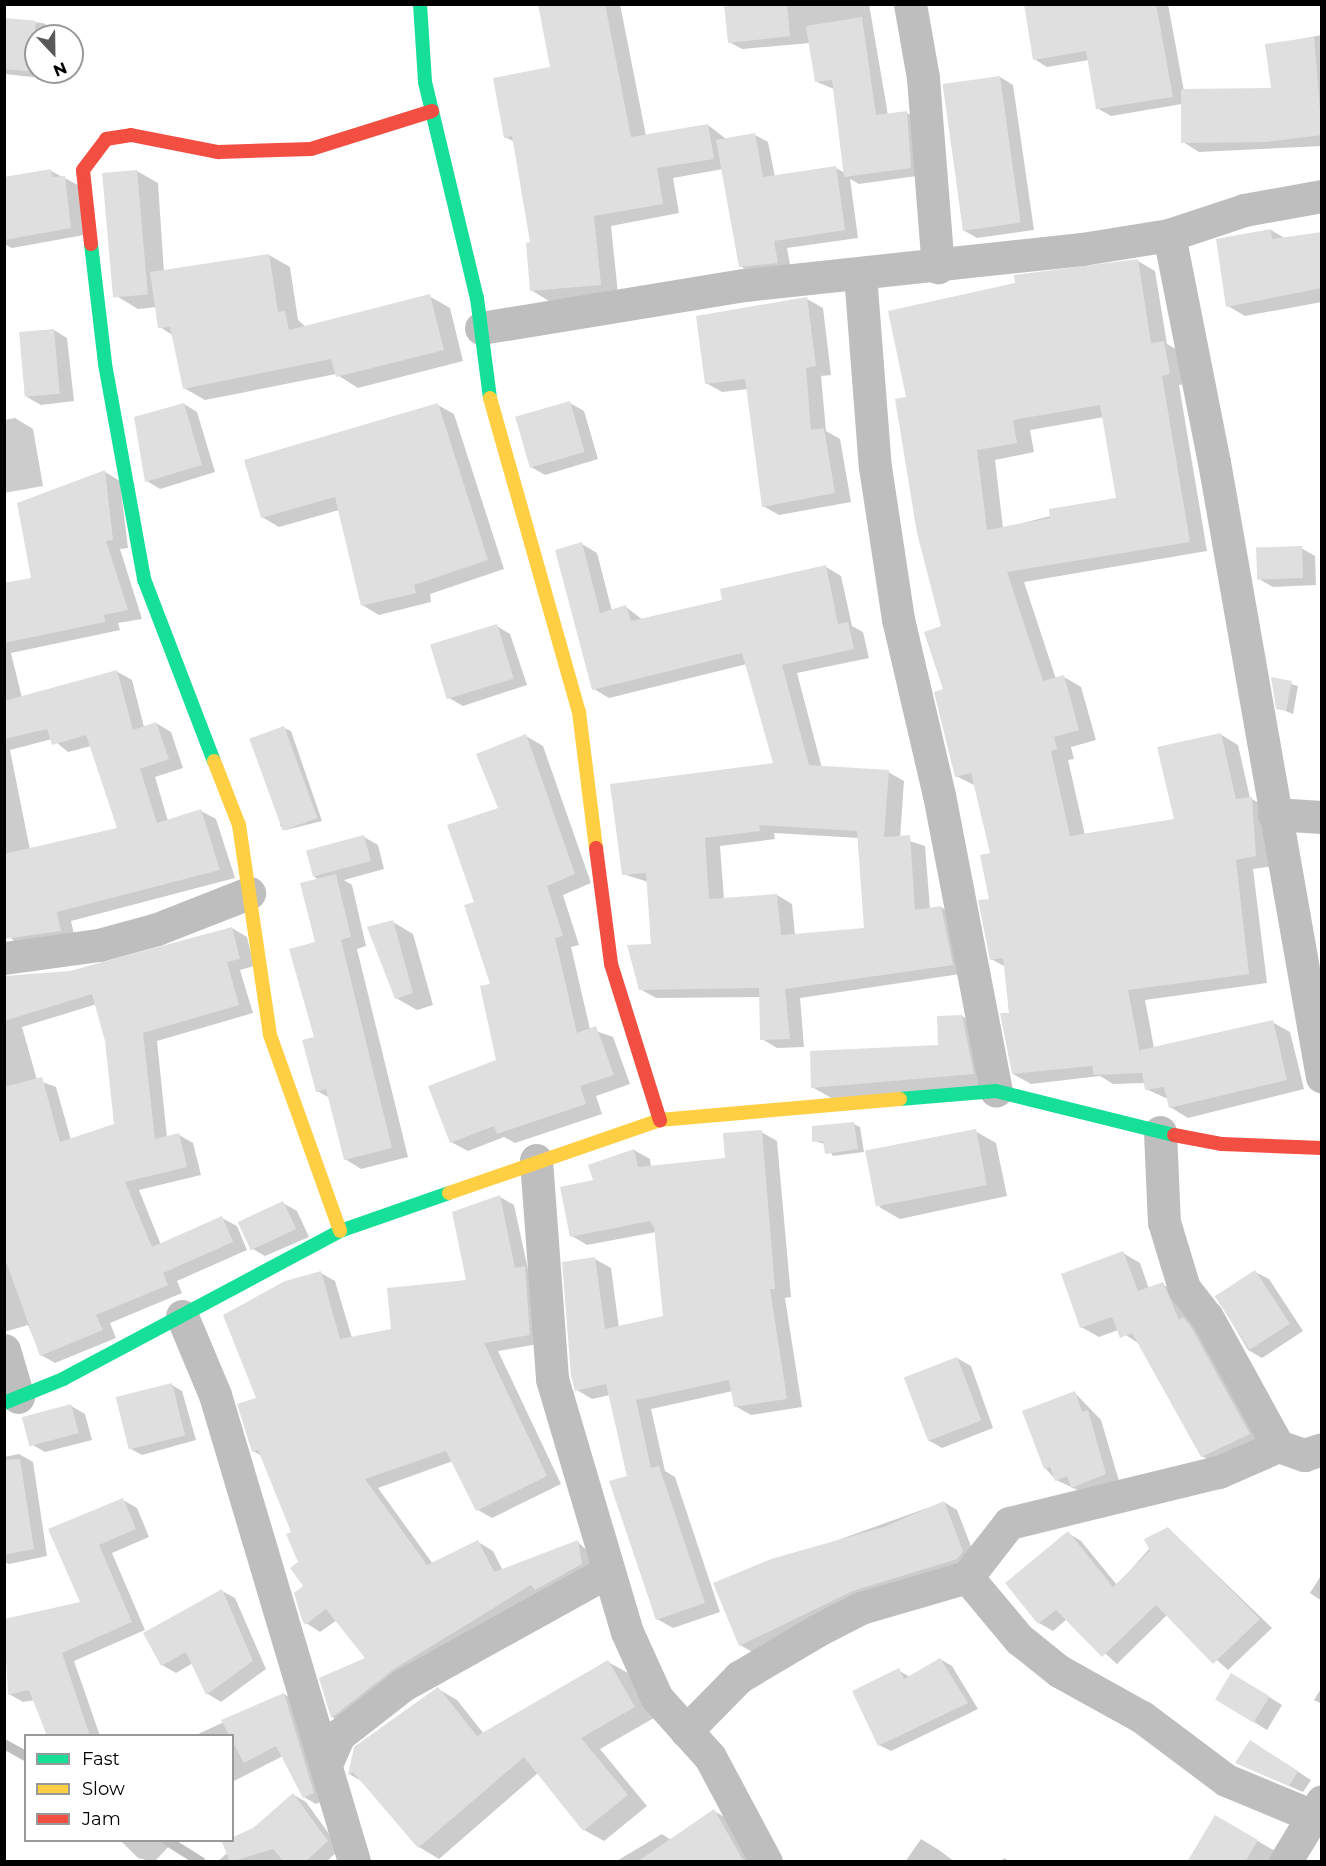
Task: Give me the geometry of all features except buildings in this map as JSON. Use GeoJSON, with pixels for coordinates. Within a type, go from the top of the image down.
{"type":"FeatureCollection","features":[{"type":"Feature","properties":{"kind":"street"},"geometry":{"type":"LineString","coordinates":[[420,4],[432,111],[481,328],[489,393],[579,712],[611,964],[660,1120]]}},
{"type":"Feature","properties":{"kind":"street"},"geometry":{"type":"LineString","coordinates":[[910,4],[923,78],[938,267]]}},
{"type":"Feature","properties":{"kind":"street"},"geometry":{"type":"LineString","coordinates":[[340,1231],[270,1035],[249,892],[225,783],[144,579],[105,364],[82,170],[94,149],[114,138],[131,135],[218,152],[311,149],[432,111]]}},
{"type":"Feature","properties":{"kind":"street"},"geometry":{"type":"LineString","coordinates":[[481,328],[745,285],[938,267],[1169,235],[1244,210],[1322,196]]}},
{"type":"Feature","properties":{"kind":"street"},"geometry":{"type":"LineString","coordinates":[[1169,235],[1214,462],[1322,1077]]}},
{"type":"Feature","properties":{"kind":"street"},"geometry":{"type":"LineString","coordinates":[[860,274],[875,467],[898,619],[939,795],[996,1091]]}},
{"type":"Feature","properties":{"kind":"street"},"geometry":{"type":"LineString","coordinates":[[1274,814],[1322,817]]}},
{"type":"Feature","properties":{"kind":"street"},"geometry":{"type":"LineString","coordinates":[[4,958],[147,932],[249,892]]}},
{"type":"Feature","properties":{"kind":"street"},"geometry":{"type":"LineString","coordinates":[[4,1350],[11,1400],[182,1316],[340,1231],[536,1160],[660,1120],[996,1091],[1222,1144],[1322,1148]]}},
{"type":"Feature","properties":{"kind":"street"},"geometry":{"type":"LineString","coordinates":[[1160,1131],[1170,1255],[1278,1446],[1304,1455],[1322,1449]]}},
{"type":"Feature","properties":{"kind":"street"},"geometry":{"type":"LineString","coordinates":[[536,1160],[552,1379],[627,1632],[657,1698],[686,1731],[736,1799],[766,1862]]}},
{"type":"Feature","properties":{"kind":"street"},"geometry":{"type":"LineString","coordinates":[[182,1316],[215,1395],[354,1862]]}},
{"type":"Feature","properties":{"kind":"street"},"geometry":{"type":"LineString","coordinates":[[686,1731],[739,1677],[818,1630],[861,1608],[967,1577],[1009,1523],[1209,1475],[1278,1446]]}},
{"type":"Feature","properties":{"kind":"street"},"geometry":{"type":"LineString","coordinates":[[326,1764],[339,1735],[403,1685],[609,1571]]}},
{"type":"Feature","properties":{"kind":"street"},"geometry":{"type":"LineString","coordinates":[[967,1577],[1019,1639],[1059,1671],[1142,1717],[1226,1780],[1317,1809],[1285,1862]]}},
{"type":"Feature","properties":{"kind":"waterway"},"geometry":{"type":"LineString","coordinates":[[4,1744],[24,1755]]}},
{"type":"Feature","properties":{"kind":"waterway"},"geometry":{"type":"LineString","coordinates":[[169,1842],[201,1862]]}},
{"type":"Feature","properties":{"kind":"traffic: fast"},"geometry":{"type":"LineString","coordinates":[[420,4],[425,82],[477,298],[490,398]]}},
{"type":"Feature","properties":{"kind":"traffic: fast"},"geometry":{"type":"LineString","coordinates":[[91,244],[105,364],[144,579],[214,761]]}},
{"type":"Feature","properties":{"kind":"traffic: fast"},"geometry":{"type":"LineString","coordinates":[[900,1099],[996,1091],[1174,1135]]}},
{"type":"Feature","properties":{"kind":"traffic: fast"},"geometry":{"type":"LineString","coordinates":[[4,1403],[63,1379],[340,1231],[449,1193]]}},
{"type":"Feature","properties":{"kind":"traffic: slow"},"geometry":{"type":"LineString","coordinates":[[490,398],[579,712],[596,848]]}},
{"type":"Feature","properties":{"kind":"traffic: slow"},"geometry":{"type":"LineString","coordinates":[[214,761],[239,825],[270,1035],[340,1231]]}},
{"type":"Feature","properties":{"kind":"traffic: slow"},"geometry":{"type":"LineString","coordinates":[[449,1193],[660,1120],[900,1099]]}},
{"type":"Feature","properties":{"kind":"traffic: jam"},"geometry":{"type":"LineString","coordinates":[[91,244],[83,170],[106,139],[131,135],[218,152],[311,149],[432,111]]}},
{"type":"Feature","properties":{"kind":"traffic: jam"},"geometry":{"type":"LineString","coordinates":[[596,848],[611,964],[660,1120]]}},
{"type":"Feature","properties":{"kind":"traffic: jam"},"geometry":{"type":"LineString","coordinates":[[1174,1135],[1222,1144],[1322,1148]]}}]}
